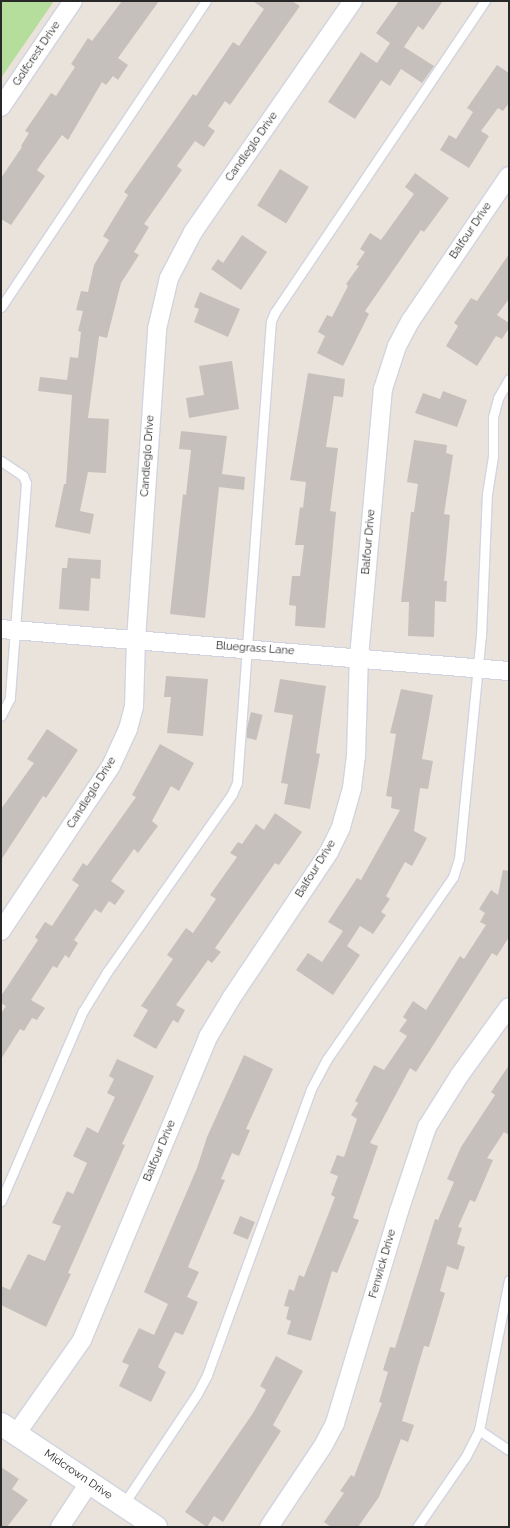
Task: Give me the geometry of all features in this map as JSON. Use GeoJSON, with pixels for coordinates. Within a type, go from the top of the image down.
{"type":"FeatureCollection","features":[{"type":"Feature","properties":{"kind":"street","name":"Golfcrest Drive"},"geometry":{"type":"LineString","coordinates":[[1,107],[73,1]]}},
{"type":"Feature","properties":{"kind":"street","name":"Candleglo Drive"},"geometry":{"type":"LineString","coordinates":[[1,931],[111,766],[128,729],[134,707],[136,640],[157,329],[167,284],[193,232],[353,1]]}},
{"type":"Feature","properties":{"kind":"street","name":"Balfour Drive"},"geometry":{"type":"LineString","coordinates":[[9,1429],[82,1340],[208,1037],[232,997],[329,852],[341,827],[352,788],[356,756],[359,657],[380,411],[389,367],[411,320],[509,176]]}},
{"type":"Feature","properties":{"kind":"street","name":"Bluegrass Lane"},"geometry":{"type":"LineString","coordinates":[[8,630],[359,657],[509,671]]}},
{"type":"Feature","properties":{"kind":"street","name":"Fenwick Drive"},"geometry":{"type":"LineString","coordinates":[[269,1527],[323,1446],[335,1423],[344,1398],[399,1211],[427,1127],[459,1076],[503,1030],[509,1007]]}},
{"type":"Feature","properties":{"kind":"street","name":"Midcrown Drive"},"geometry":{"type":"LineString","coordinates":[[9,1429],[156,1527]]}},
{"type":"Feature","properties":{"kind":"street"},"geometry":{"type":"LineString","coordinates":[[60,1527],[90,1483]]}},
{"type":"Feature","properties":{"kind":"lane"},"geometry":{"type":"LineString","coordinates":[[1,307],[206,1]]}},
{"type":"Feature","properties":{"kind":"lane"},"geometry":{"type":"LineString","coordinates":[[1,1201],[83,1011],[107,972],[232,794],[239,770],[271,321],[274,312],[485,1]]}},
{"type":"Feature","properties":{"kind":"lane"},"geometry":{"type":"LineString","coordinates":[[124,1505],[197,1394],[207,1374],[311,1089],[327,1059],[453,877],[459,859],[464,817],[480,636],[487,494],[493,455],[493,417],[498,398],[509,380]]}},
{"type":"Feature","properties":{"kind":"lane"},"geometry":{"type":"LineString","coordinates":[[1,462],[23,476],[26,483],[8,630],[10,698],[1,716]]}},
{"type":"Feature","properties":{"kind":"lane"},"geometry":{"type":"LineString","coordinates":[[417,1527],[466,1456],[479,1430],[509,1280]]}},
{"type":"Feature","properties":{"kind":"lane"},"geometry":{"type":"LineString","coordinates":[[479,1430],[509,1450]]}},
{"type":"Feature","properties":{"kind":"green space"},"geometry":{"type":"Polygon","coordinates":[[[1,1],[54,1],[1,78],[1,1]]]}},
{"type":"Feature","properties":{"kind":"building"},"geometry":{"type":"Polygon","coordinates":[[[122,1],[159,1],[118,58],[128,65],[118,80],[113,76],[106,85],[102,82],[68,140],[62,135],[37,170],[45,176],[11,225],[1,219],[1,178],[22,147],[21,146],[29,133],[25,131],[51,93],[56,96],[75,67],[71,64],[88,38],[92,41],[122,1]]]}},
{"type":"Feature","properties":{"kind":"building"},"geometry":{"type":"Polygon","coordinates":[[[253,1],[292,1],[300,6],[230,105],[225,101],[208,126],[215,131],[204,147],[195,141],[177,166],[182,170],[144,224],[149,227],[134,252],[139,255],[121,283],[107,338],[99,336],[88,418],[109,419],[106,473],[88,472],[80,511],[94,514],[90,534],[55,527],[64,484],[66,484],[72,395],[38,391],[40,377],[67,380],[70,357],[78,358],[81,332],[78,331],[83,311],[76,310],[81,291],[88,292],[94,265],[109,240],[103,236],[128,195],[124,192],[193,94],[196,96],[233,42],[239,46],[264,9],[253,1]]]}},
{"type":"Feature","properties":{"kind":"building"},"geometry":{"type":"Polygon","coordinates":[[[399,1],[443,1],[423,30],[418,26],[404,47],[434,66],[422,83],[401,69],[390,86],[381,80],[355,119],[328,102],[361,52],[377,63],[390,43],[376,33],[399,1]]]}},
{"type":"Feature","properties":{"kind":"building"},"geometry":{"type":"Polygon","coordinates":[[[497,65],[509,73],[509,103],[503,111],[498,108],[481,131],[489,136],[469,168],[440,150],[449,135],[456,139],[473,112],[467,108],[497,65]]]}},
{"type":"Feature","properties":{"kind":"building"},"geometry":{"type":"Polygon","coordinates":[[[280,169],[309,187],[286,223],[257,205],[280,169]]]}},
{"type":"Feature","properties":{"kind":"building"},"geometry":{"type":"Polygon","coordinates":[[[415,173],[449,198],[424,232],[421,230],[365,311],[369,314],[343,366],[317,353],[325,336],[318,332],[327,315],[332,317],[348,286],[346,284],[359,266],[356,265],[365,252],[360,249],[370,233],[381,240],[414,194],[405,187],[415,173]]]}},
{"type":"Feature","properties":{"kind":"building"},"geometry":{"type":"Polygon","coordinates":[[[242,235],[267,252],[241,290],[211,269],[218,259],[223,263],[242,235]]]}},
{"type":"Feature","properties":{"kind":"building"},"geometry":{"type":"Polygon","coordinates":[[[509,254],[509,299],[497,315],[509,323],[509,328],[502,339],[496,336],[477,366],[446,346],[458,326],[454,323],[471,298],[477,301],[509,254]]]}},
{"type":"Feature","properties":{"kind":"building"},"geometry":{"type":"Polygon","coordinates":[[[200,292],[240,309],[228,337],[194,322],[199,309],[194,307],[200,292]]]}},
{"type":"Feature","properties":{"kind":"building"},"geometry":{"type":"Polygon","coordinates":[[[232,361],[239,409],[189,418],[186,398],[204,395],[199,366],[232,361]]]}},
{"type":"Feature","properties":{"kind":"building"},"geometry":{"type":"Polygon","coordinates":[[[308,373],[345,379],[343,397],[334,396],[326,447],[338,448],[330,511],[336,512],[325,628],[295,626],[296,606],[289,605],[292,576],[300,576],[304,545],[295,545],[300,507],[303,508],[306,482],[290,480],[308,373]]]}},
{"type":"Feature","properties":{"kind":"building"},"geometry":{"type":"Polygon","coordinates":[[[443,391],[467,400],[457,427],[415,413],[423,393],[440,399],[443,391]]]}},
{"type":"Feature","properties":{"kind":"building"},"geometry":{"type":"Polygon","coordinates":[[[181,431],[227,436],[222,474],[245,477],[244,490],[219,487],[205,618],[170,614],[183,494],[186,495],[191,450],[179,449],[181,431]]]}},
{"type":"Feature","properties":{"kind":"building"},"geometry":{"type":"Polygon","coordinates":[[[414,440],[447,445],[446,453],[453,455],[444,514],[450,515],[444,581],[447,581],[446,602],[435,601],[434,637],[408,636],[409,602],[401,602],[411,512],[414,512],[418,484],[407,482],[414,440]]]}},
{"type":"Feature","properties":{"kind":"building"},"geometry":{"type":"Polygon","coordinates":[[[68,558],[101,560],[100,579],[91,578],[89,611],[59,609],[62,568],[67,568],[68,558]]]}},
{"type":"Feature","properties":{"kind":"building"},"geometry":{"type":"Polygon","coordinates":[[[166,676],[208,679],[203,736],[167,733],[171,697],[164,697],[166,676]]]}},
{"type":"Feature","properties":{"kind":"building"},"geometry":{"type":"Polygon","coordinates":[[[280,679],[326,686],[316,753],[320,754],[310,809],[284,804],[288,784],[281,783],[293,715],[274,712],[280,679]]]}},
{"type":"Feature","properties":{"kind":"building"},"geometry":{"type":"Polygon","coordinates":[[[401,689],[433,695],[422,759],[433,761],[428,789],[420,788],[414,831],[427,838],[412,866],[405,862],[386,896],[390,899],[381,912],[386,915],[373,934],[360,926],[347,946],[360,955],[333,995],[296,970],[308,953],[322,962],[343,931],[328,922],[357,878],[361,880],[400,810],[391,808],[392,797],[386,796],[396,734],[390,733],[401,689]]]}},
{"type":"Feature","properties":{"kind":"building"},"geometry":{"type":"Polygon","coordinates":[[[251,712],[263,715],[256,740],[245,737],[251,712]]]}},
{"type":"Feature","properties":{"kind":"building"},"geometry":{"type":"Polygon","coordinates":[[[47,729],[78,750],[46,798],[43,796],[1,860],[1,809],[34,763],[27,759],[47,729]]]}},
{"type":"Feature","properties":{"kind":"building"},"geometry":{"type":"Polygon","coordinates":[[[160,744],[194,763],[179,791],[171,786],[152,821],[158,826],[138,853],[134,849],[111,881],[125,891],[115,905],[109,901],[101,913],[95,909],[74,940],[78,943],[69,958],[65,955],[57,968],[53,966],[31,1000],[45,1008],[37,1020],[32,1018],[24,1031],[20,1029],[1,1059],[1,1014],[6,1006],[1,1003],[1,996],[38,940],[35,937],[45,922],[52,926],[79,885],[72,880],[83,863],[87,866],[136,797],[132,795],[160,744]]]}},
{"type":"Feature","properties":{"kind":"building"},"geometry":{"type":"Polygon","coordinates":[[[275,813],[302,832],[279,865],[275,863],[215,948],[221,952],[212,963],[208,960],[176,1005],[185,1010],[178,1023],[173,1020],[156,1049],[133,1036],[148,1010],[141,1006],[173,959],[167,955],[186,928],[193,933],[216,899],[210,895],[237,857],[230,853],[238,842],[242,844],[256,824],[264,830],[275,813]]]}},
{"type":"Feature","properties":{"kind":"building"},"geometry":{"type":"Polygon","coordinates":[[[503,870],[509,871],[509,937],[497,956],[492,953],[416,1072],[410,1068],[370,1143],[378,1146],[353,1218],[359,1220],[337,1273],[332,1271],[311,1341],[287,1334],[291,1321],[286,1319],[289,1307],[284,1306],[289,1289],[294,1291],[299,1275],[304,1277],[335,1197],[331,1195],[338,1176],[330,1173],[337,1155],[344,1157],[357,1119],[351,1115],[358,1103],[355,1101],[374,1065],[384,1070],[407,1036],[399,1031],[407,1020],[403,1017],[413,1001],[426,1010],[460,956],[464,959],[486,925],[480,922],[485,913],[479,909],[491,890],[498,895],[503,870]]]}},
{"type":"Feature","properties":{"kind":"building"},"geometry":{"type":"Polygon","coordinates":[[[244,1055],[273,1069],[246,1129],[250,1130],[239,1156],[232,1153],[221,1179],[225,1180],[188,1267],[199,1272],[187,1297],[198,1302],[183,1335],[175,1332],[158,1367],[166,1372],[151,1402],[119,1386],[129,1365],[122,1362],[139,1328],[154,1335],[168,1304],[144,1292],[197,1168],[207,1137],[244,1055]]]}},
{"type":"Feature","properties":{"kind":"building"},"geometry":{"type":"Polygon","coordinates":[[[117,1059],[154,1076],[122,1144],[125,1145],[68,1273],[71,1274],[46,1327],[1,1305],[1,1286],[10,1290],[28,1254],[45,1261],[61,1226],[52,1223],[67,1191],[73,1194],[87,1163],[73,1156],[87,1127],[98,1133],[115,1097],[107,1093],[114,1079],[109,1076],[117,1059]]]}},
{"type":"Feature","properties":{"kind":"building"},"geometry":{"type":"Polygon","coordinates":[[[509,1065],[509,1135],[504,1132],[487,1158],[493,1160],[475,1202],[470,1200],[458,1227],[462,1228],[457,1244],[465,1247],[458,1270],[447,1266],[440,1291],[445,1293],[429,1347],[424,1346],[402,1421],[414,1425],[408,1442],[401,1439],[379,1497],[358,1527],[331,1527],[324,1522],[344,1493],[340,1491],[351,1475],[354,1477],[382,1403],[379,1402],[388,1372],[383,1370],[390,1347],[395,1348],[435,1219],[438,1220],[454,1182],[447,1179],[461,1147],[495,1095],[491,1092],[509,1065]]]}},
{"type":"Feature","properties":{"kind":"building"},"geometry":{"type":"Polygon","coordinates":[[[240,1216],[255,1222],[248,1240],[233,1234],[240,1216]]]}},
{"type":"Feature","properties":{"kind":"building"},"geometry":{"type":"Polygon","coordinates":[[[276,1356],[303,1371],[273,1425],[281,1431],[223,1522],[214,1516],[207,1527],[185,1512],[253,1413],[266,1390],[260,1386],[276,1356]]]}},
{"type":"Feature","properties":{"kind":"building"},"geometry":{"type":"Polygon","coordinates":[[[1,1467],[19,1479],[12,1489],[28,1500],[7,1527],[1,1527],[1,1467]]]}}]}
